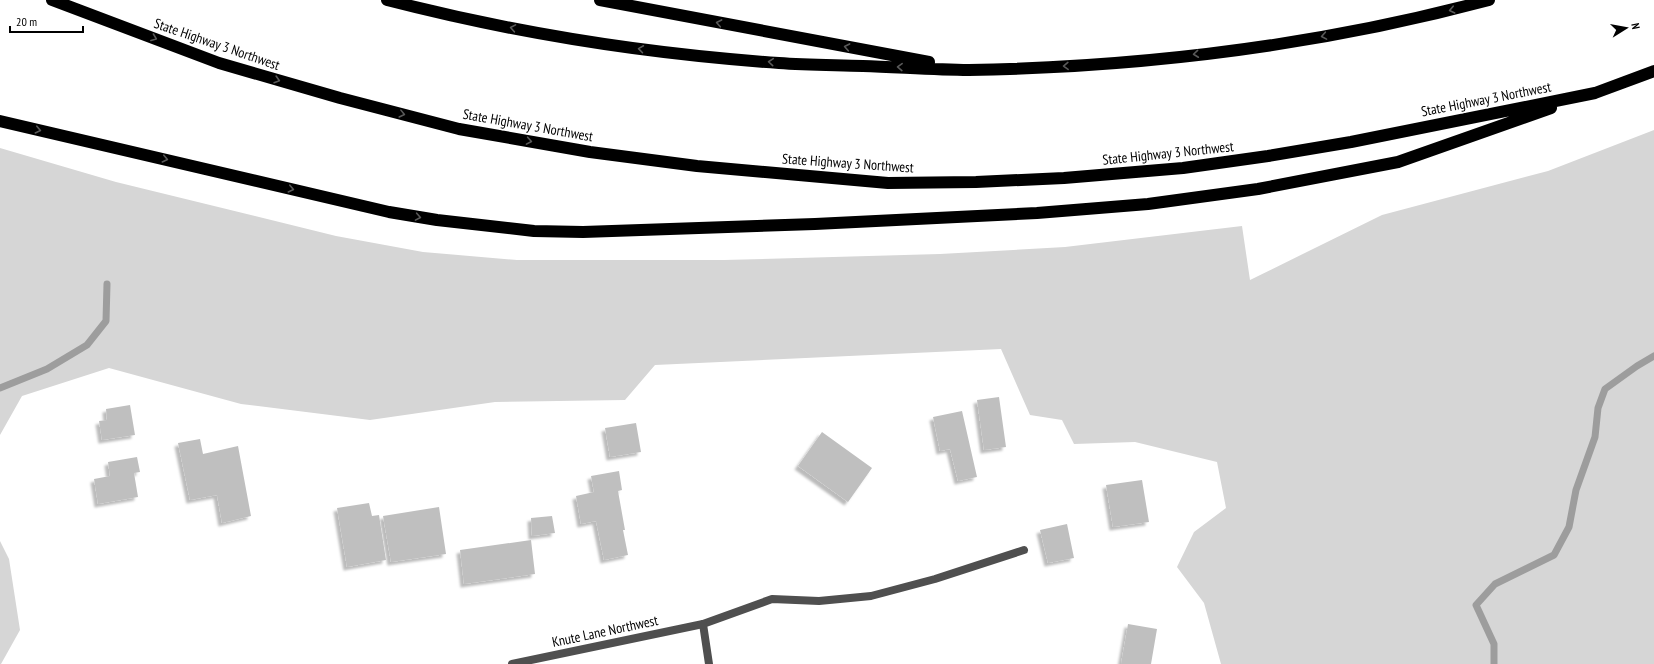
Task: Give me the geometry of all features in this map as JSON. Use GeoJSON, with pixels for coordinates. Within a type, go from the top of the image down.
{"type":"FeatureCollection","features":[{"type":"Feature","properties":{"kind":"highway","name":"State Highway 3 Northwest"},"geometry":{"type":"LineString","coordinates":[[52,0],[219,63],[340,98],[459,129],[590,152],[697,166],[888,183],[976,182],[1064,178],[1183,168],[1268,156],[1351,142],[1595,93],[1654,71]]}},
{"type":"Feature","properties":{"kind":"highway"},"geometry":{"type":"LineString","coordinates":[[387,0],[502,26],[595,42],[680,54],[781,63],[967,70],[1073,66],[1221,52],[1297,41],[1373,27],[1489,0]]}},
{"type":"Feature","properties":{"kind":"highway"},"geometry":{"type":"LineString","coordinates":[[600,0],[967,70]]}},
{"type":"Feature","properties":{"kind":"highway"},"geometry":{"type":"LineString","coordinates":[[0,121],[389,212],[437,220],[534,231],[583,232],[815,224],[1037,213],[1148,204],[1243,191],[1398,162],[1595,93]]}},
{"type":"Feature","properties":{"kind":"street","name":"Knute Lane Northwest"},"geometry":{"type":"LineString","coordinates":[[512,664],[703,624],[772,599],[818,601],[871,596],[935,579],[1024,550]]}},
{"type":"Feature","properties":{"kind":"street"},"geometry":{"type":"LineString","coordinates":[[703,624],[709,664]]}},
{"type":"Feature","properties":{"kind":"shaded area"},"geometry":{"type":"Polygon","coordinates":[[[1654,130],[1654,664],[1221,664],[1204,603],[1177,567],[1194,532],[1226,508],[1217,462],[1135,442],[1074,444],[1062,420],[1030,415],[1001,349],[655,365],[625,400],[495,402],[370,420],[241,404],[109,368],[22,396],[0,435],[0,148],[116,182],[336,236],[423,252],[517,260],[724,260],[940,254],[1065,247],[1242,226],[1250,280],[1382,215],[1548,171],[1654,130]]]}},
{"type":"Feature","properties":{"kind":"shaded area"},"geometry":{"type":"Polygon","coordinates":[[[0,541],[9,559],[20,630],[1,664],[0,664],[0,541]]]}},
{"type":"Feature","properties":{"kind":"building"},"geometry":{"type":"Polygon","coordinates":[[[999,397],[1006,447],[984,450],[977,400],[999,397]]]}},
{"type":"Feature","properties":{"kind":"building"},"geometry":{"type":"Polygon","coordinates":[[[130,405],[135,435],[102,440],[99,421],[107,420],[106,409],[130,405]]]}},
{"type":"Feature","properties":{"kind":"building"},"geometry":{"type":"Polygon","coordinates":[[[962,411],[977,477],[958,481],[950,449],[940,451],[933,417],[962,411]]]}},
{"type":"Feature","properties":{"kind":"building"},"geometry":{"type":"Polygon","coordinates":[[[636,423],[641,452],[610,457],[605,428],[636,423]]]}},
{"type":"Feature","properties":{"kind":"building"},"geometry":{"type":"Polygon","coordinates":[[[822,432],[872,468],[848,502],[798,466],[822,432]]]}},
{"type":"Feature","properties":{"kind":"building"},"geometry":{"type":"Polygon","coordinates":[[[200,439],[203,454],[238,446],[251,516],[222,523],[217,495],[190,500],[178,443],[200,439]]]}},
{"type":"Feature","properties":{"kind":"building"},"geometry":{"type":"Polygon","coordinates":[[[137,457],[140,472],[134,473],[138,497],[98,504],[94,479],[110,476],[108,462],[137,457]]]}},
{"type":"Feature","properties":{"kind":"building"},"geometry":{"type":"Polygon","coordinates":[[[619,471],[622,490],[618,491],[628,555],[604,560],[596,521],[581,524],[576,496],[594,492],[591,476],[619,471]]]}},
{"type":"Feature","properties":{"kind":"building"},"geometry":{"type":"Polygon","coordinates":[[[1142,480],[1149,522],[1113,527],[1106,485],[1142,480]]]}},
{"type":"Feature","properties":{"kind":"building"},"geometry":{"type":"Polygon","coordinates":[[[369,503],[372,516],[379,515],[386,560],[347,567],[337,508],[369,503]]]}},
{"type":"Feature","properties":{"kind":"building"},"geometry":{"type":"Polygon","coordinates":[[[439,507],[446,554],[391,562],[383,516],[439,507]]]}},
{"type":"Feature","properties":{"kind":"building"},"geometry":{"type":"Polygon","coordinates":[[[552,516],[555,533],[532,536],[531,518],[552,516]]]}},
{"type":"Feature","properties":{"kind":"building"},"geometry":{"type":"Polygon","coordinates":[[[1067,524],[1074,558],[1048,563],[1040,530],[1067,524]]]}},
{"type":"Feature","properties":{"kind":"building"},"geometry":{"type":"Polygon","coordinates":[[[531,540],[535,574],[464,584],[460,550],[531,540]]]}},
{"type":"Feature","properties":{"kind":"building"},"geometry":{"type":"Polygon","coordinates":[[[1128,624],[1157,629],[1151,664],[1121,664],[1128,624]]]}},
{"type":"Feature","properties":{"kind":"waterway"},"geometry":{"type":"LineString","coordinates":[[0,388],[47,369],[87,345],[106,321],[107,284]]}},
{"type":"Feature","properties":{"kind":"waterway"},"geometry":{"type":"LineString","coordinates":[[1494,664],[1494,644],[1476,605],[1495,584],[1554,555],[1569,527],[1576,490],[1595,437],[1598,408],[1605,389],[1637,366],[1654,356]]}}]}
